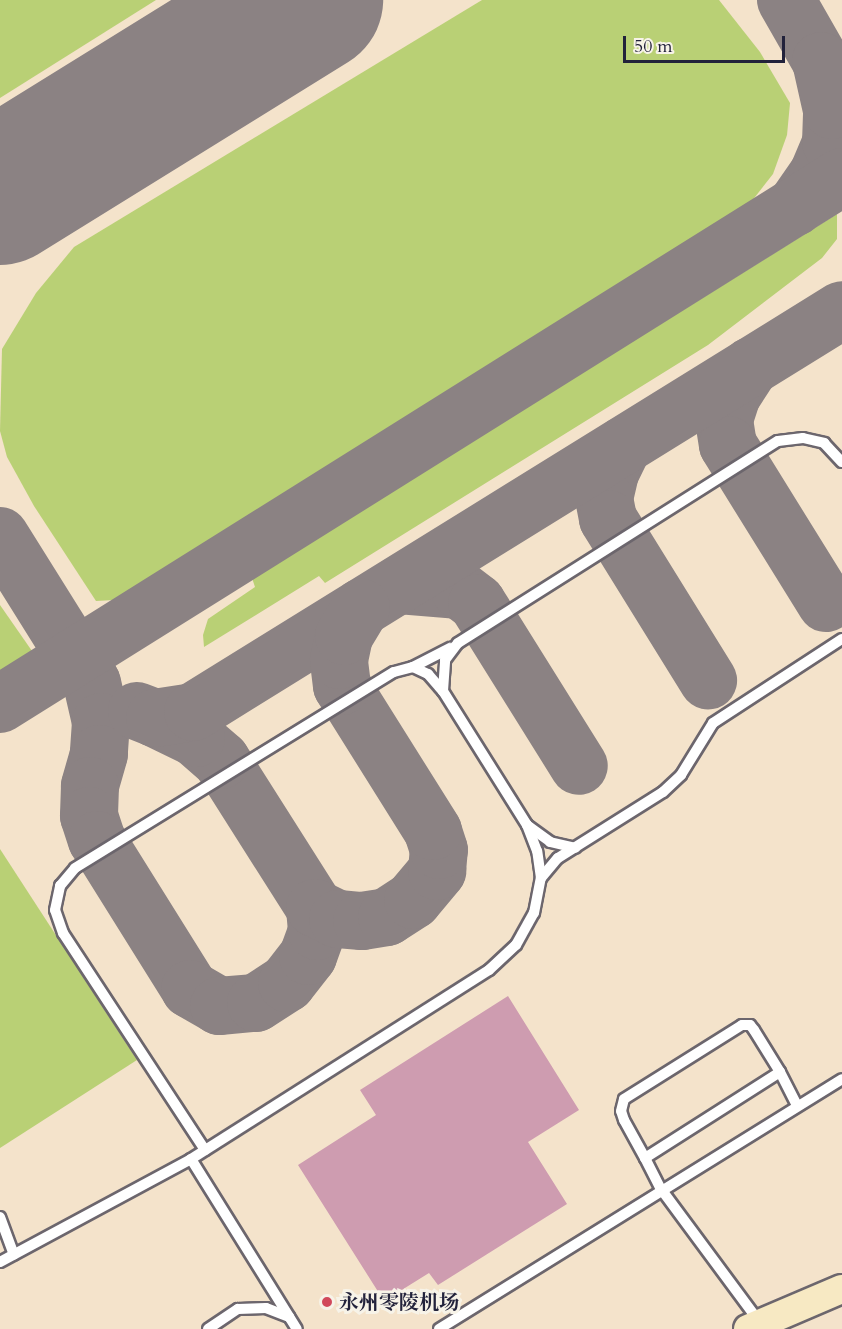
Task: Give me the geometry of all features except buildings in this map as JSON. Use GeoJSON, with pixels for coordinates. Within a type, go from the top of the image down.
{"type":"FeatureCollection","features":[{"type":"Feature","properties":{"kind":"street"},"geometry":{"type":"LineString","coordinates":[[758,1327],[842,1289]]}},
{"type":"Feature","properties":{"kind":"lane"},"geometry":{"type":"LineString","coordinates":[[205,1150],[63,933],[55,910],[60,886],[75,868],[394,672],[435,658],[778,441],[803,438],[824,443],[842,462]]}},
{"type":"Feature","properties":{"kind":"lane"},"geometry":{"type":"LineString","coordinates":[[541,878],[558,858],[663,792],[681,775],[713,723],[842,639]]}},
{"type":"Feature","properties":{"kind":"lane"},"geometry":{"type":"LineString","coordinates":[[443,691],[444,660],[458,643]]}},
{"type":"Feature","properties":{"kind":"lane"},"geometry":{"type":"LineString","coordinates":[[0,1262],[191,1159],[489,970],[516,945],[534,913],[541,878],[537,851],[527,825],[443,691],[428,674],[413,667]]}},
{"type":"Feature","properties":{"kind":"lane"},"geometry":{"type":"LineString","coordinates":[[527,825],[550,842],[575,848]]}},
{"type":"Feature","properties":{"kind":"lane"},"geometry":{"type":"LineString","coordinates":[[758,1327],[661,1189],[621,1111],[624,1099],[742,1025],[750,1025],[780,1072],[797,1106]]}},
{"type":"Feature","properties":{"kind":"lane"},"geometry":{"type":"LineString","coordinates":[[645,1158],[780,1072]]}},
{"type":"Feature","properties":{"kind":"lane"},"geometry":{"type":"LineString","coordinates":[[439,1329],[661,1189],[842,1079]]}},
{"type":"Feature","properties":{"kind":"lane"},"geometry":{"type":"LineString","coordinates":[[191,1159],[297,1329]]}},
{"type":"Feature","properties":{"kind":"lane"},"geometry":{"type":"LineString","coordinates":[[0,1217],[14,1255]]}},
{"type":"Feature","properties":{"kind":"lane"},"geometry":{"type":"LineString","coordinates":[[208,1329],[238,1309],[266,1308],[289,1318]]}},
{"type":"Feature","properties":{"kind":"green space"},"geometry":{"type":"Polygon","coordinates":[[[0,0],[156,0],[0,98],[0,0]]]}},
{"type":"Feature","properties":{"kind":"green space"},"geometry":{"type":"Polygon","coordinates":[[[482,0],[719,0],[760,52],[790,103],[787,135],[773,174],[748,206],[114,600],[96,601],[34,506],[7,457],[0,431],[2,349],[36,293],[74,247],[482,0]]]}},
{"type":"Feature","properties":{"kind":"green space"},"geometry":{"type":"Polygon","coordinates":[[[837,214],[837,239],[822,258],[708,345],[325,583],[319,576],[204,647],[203,635],[208,619],[255,587],[252,578],[837,214]]]}},
{"type":"Feature","properties":{"kind":"green space"},"geometry":{"type":"Polygon","coordinates":[[[0,605],[32,651],[0,671],[0,605]]]}},
{"type":"Feature","properties":{"kind":"green space"},"geometry":{"type":"Polygon","coordinates":[[[0,849],[137,1060],[0,1148],[0,849]]]}},
{"type":"Feature","properties":{"kind":"taxiway"},"geometry":{"type":"LineString","coordinates":[[786,0],[821,61],[842,77]]}},
{"type":"Feature","properties":{"kind":"taxiway"},"geometry":{"type":"LineString","coordinates":[[795,207],[818,174],[831,143],[832,110],[821,61]]}},
{"type":"Feature","properties":{"kind":"taxiway"},"geometry":{"type":"LineString","coordinates":[[0,201],[26,176]]}},
{"type":"Feature","properties":{"kind":"taxiway"},"geometry":{"type":"LineString","coordinates":[[0,704],[842,177]]}},
{"type":"Feature","properties":{"kind":"taxiway"},"geometry":{"type":"LineString","coordinates":[[137,711],[155,718],[193,712],[842,310]]}},
{"type":"Feature","properties":{"kind":"taxiway"},"geometry":{"type":"LineString","coordinates":[[751,366],[732,395],[724,420],[728,445],[826,603]]}},
{"type":"Feature","properties":{"kind":"taxiway"},"geometry":{"type":"LineString","coordinates":[[623,446],[610,473],[604,498],[608,519],[708,680]]}},
{"type":"Feature","properties":{"kind":"taxiway"},"geometry":{"type":"LineString","coordinates":[[0,536],[92,683],[101,722],[99,754],[90,786],[89,816],[97,840],[190,989],[219,1006],[256,1003],[287,983],[308,956],[317,931],[315,908],[221,760],[196,738],[155,718]]}},
{"type":"Feature","properties":{"kind":"taxiway"},"geometry":{"type":"LineString","coordinates":[[399,585],[460,590],[477,603],[579,766]]}},
{"type":"Feature","properties":{"kind":"taxiway"},"geometry":{"type":"LineString","coordinates":[[315,908],[338,919],[362,921],[387,917],[413,900],[437,871],[439,850],[433,831],[342,686],[339,660],[344,636],[361,608]]}},
{"type":"Feature","properties":{"kind":"runway"},"geometry":{"type":"LineString","coordinates":[[0,192],[310,0]]}},
{"type":"Feature","properties":{"kind":"place","name":"永州零陵机场"},"geometry":{"type":"Point","coordinates":[327,1302]}}]}
